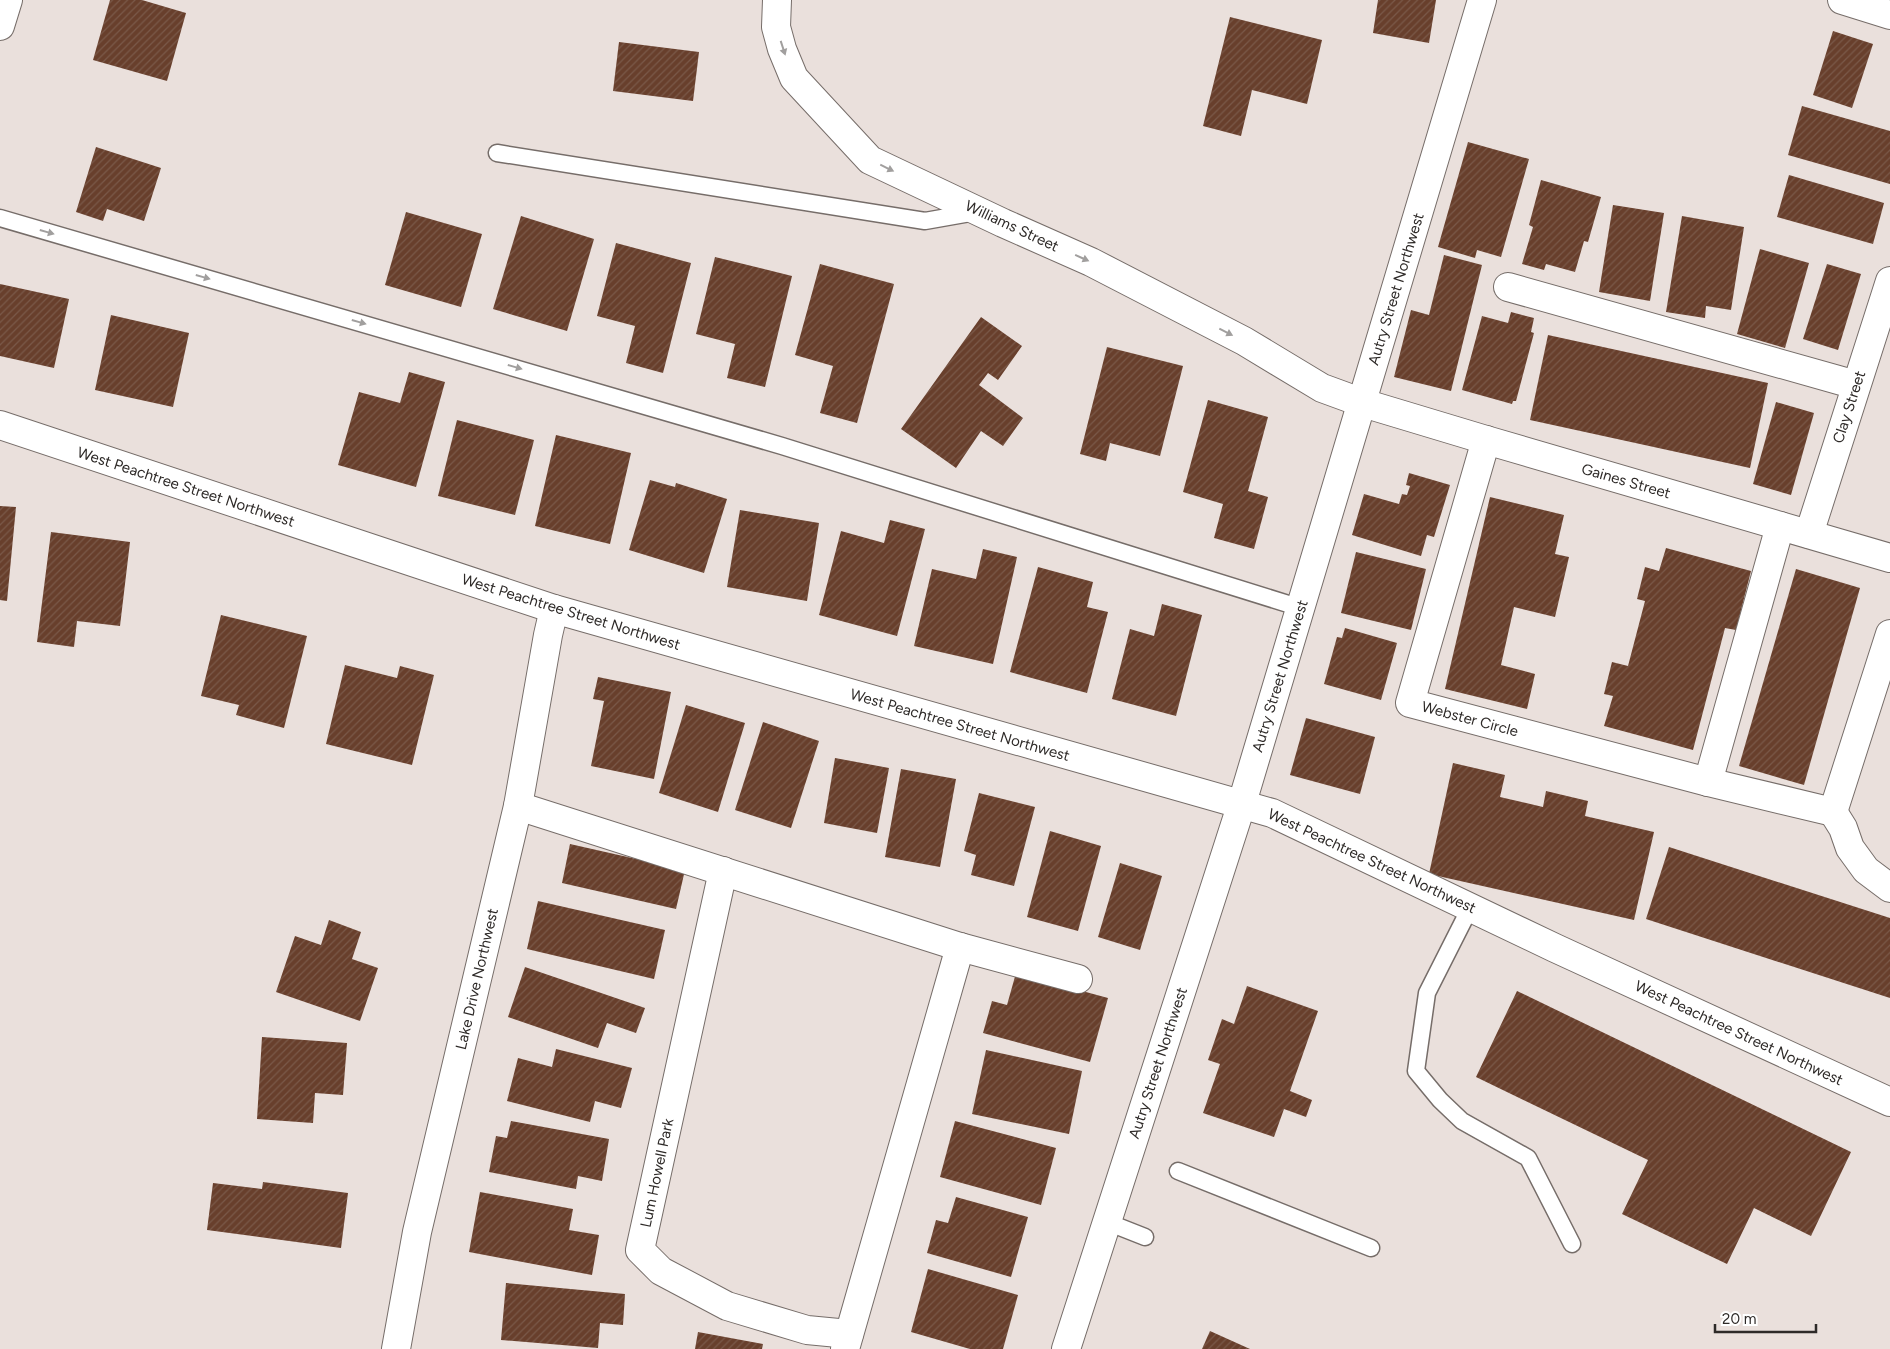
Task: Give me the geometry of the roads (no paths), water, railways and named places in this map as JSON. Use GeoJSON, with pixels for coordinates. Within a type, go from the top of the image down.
{"type":"FeatureCollection","features":[{"type":"Feature","properties":{"kind":"street"},"geometry":{"type":"LineString","coordinates":[[0,26],[8,0]]}},
{"type":"Feature","properties":{"kind":"street","name":"Williams Street"},"geometry":{"type":"LineString","coordinates":[[777,0],[776,27],[782,49],[794,78],[870,160],[979,212],[1091,262],[1244,341],[1322,388],[1363,403]]}},
{"type":"Feature","properties":{"kind":"street","name":"Autry Street Northwest"},"geometry":{"type":"LineString","coordinates":[[1066,1349],[1242,803],[1482,0]]}},
{"type":"Feature","properties":{"kind":"street"},"geometry":{"type":"LineString","coordinates":[[1842,0],[1890,14]]}},
{"type":"Feature","properties":{"kind":"street","name":"Clay Street"},"geometry":{"type":"LineString","coordinates":[[1809,534],[1890,281]]}},
{"type":"Feature","properties":{"kind":"street"},"geometry":{"type":"LineString","coordinates":[[1508,287],[1856,385]]}},
{"type":"Feature","properties":{"kind":"street","name":"Gaines Street"},"geometry":{"type":"LineString","coordinates":[[1363,403],[1890,558]]}},
{"type":"Feature","properties":{"kind":"street","name":"West Peachtree Street Northwest"},"geometry":{"type":"LineString","coordinates":[[0,425],[554,609],[1272,812],[1470,908],[1890,1102]]}},
{"type":"Feature","properties":{"kind":"street","name":"Webster Circle"},"geometry":{"type":"LineString","coordinates":[[1486,440],[1410,703],[1708,782],[1833,812]]}},
{"type":"Feature","properties":{"kind":"street"},"geometry":{"type":"LineString","coordinates":[[1708,782],[1780,526]]}},
{"type":"Feature","properties":{"kind":"street","name":"Lake Drive Northwest"},"geometry":{"type":"LineString","coordinates":[[396,1349],[417,1232],[518,806],[554,609]]}},
{"type":"Feature","properties":{"kind":"street"},"geometry":{"type":"LineString","coordinates":[[1890,634],[1833,812],[1843,828],[1850,848],[1866,870],[1890,888]]}},
{"type":"Feature","properties":{"kind":"street"},"geometry":{"type":"LineString","coordinates":[[518,806],[960,947],[1078,979]]}},
{"type":"Feature","properties":{"kind":"street","name":"Lum Howell Park"},"geometry":{"type":"LineString","coordinates":[[723,871],[640,1250],[661,1272],[727,1306],[847,1341],[960,947]]}},
{"type":"Feature","properties":{"kind":"lane"},"geometry":{"type":"LineString","coordinates":[[497,153],[925,221],[979,212]]}},
{"type":"Feature","properties":{"kind":"lane"},"geometry":{"type":"LineString","coordinates":[[0,218],[782,446],[1301,608]]}},
{"type":"Feature","properties":{"kind":"lane"},"geometry":{"type":"LineString","coordinates":[[1470,908],[1426,993],[1416,1071],[1440,1100],[1462,1121],[1528,1158],[1572,1244]]}},
{"type":"Feature","properties":{"kind":"lane"},"geometry":{"type":"LineString","coordinates":[[1178,1171],[1371,1248]]}},
{"type":"Feature","properties":{"kind":"lane"},"geometry":{"type":"LineString","coordinates":[[1107,1222],[1145,1237]]}}]}
